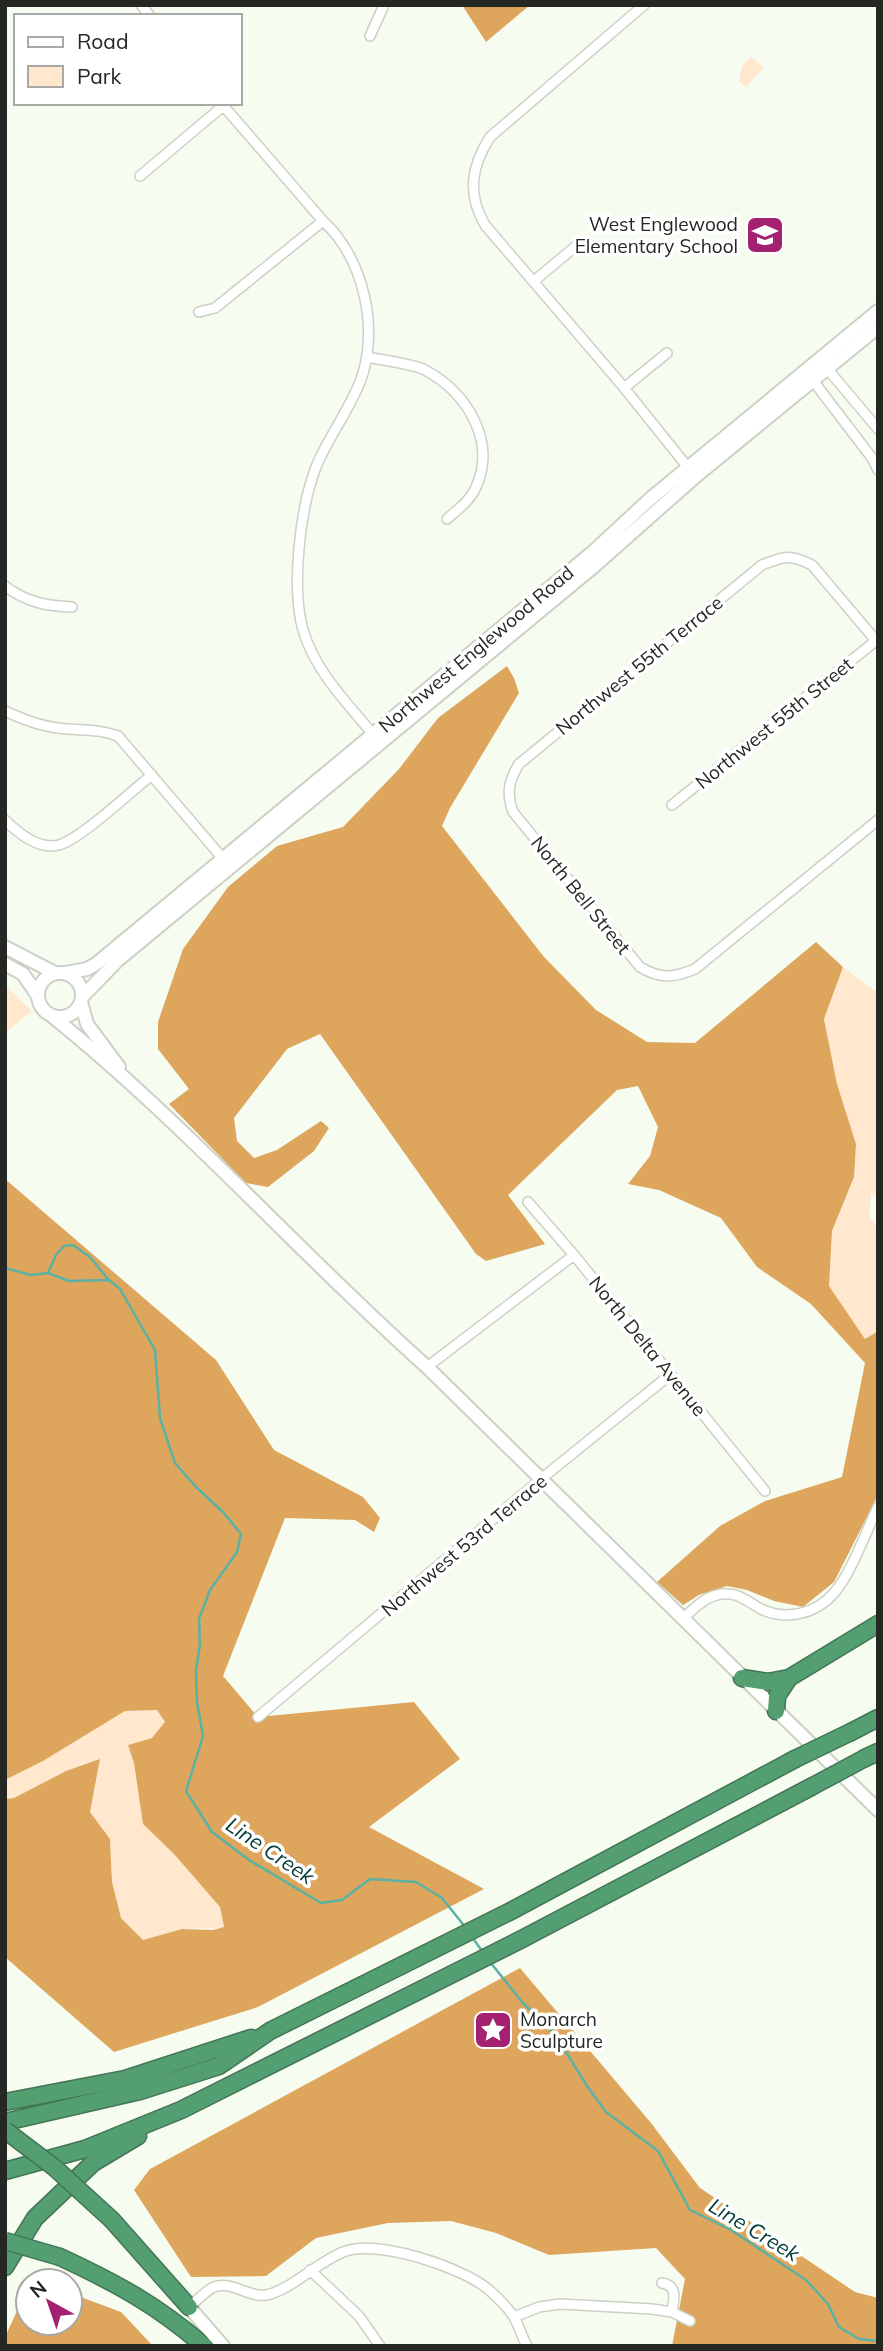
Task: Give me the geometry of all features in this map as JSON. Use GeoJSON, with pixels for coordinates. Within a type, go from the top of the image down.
{"type":"FeatureCollection","features":[{"type":"Feature","properties":{"kind":"highway"},"geometry":{"type":"LineString","coordinates":[[742,1678],[768,1682],[789,1678],[878,1624]]}},
{"type":"Feature","properties":{"kind":"highway"},"geometry":{"type":"LineString","coordinates":[[776,1711],[777,1696],[789,1678]]}},
{"type":"Feature","properties":{"kind":"highway"},"geometry":{"type":"LineString","coordinates":[[5,2102],[125,2079],[270,2031],[509,1912],[794,1759],[878,1718]]}},
{"type":"Feature","properties":{"kind":"highway"},"geometry":{"type":"LineString","coordinates":[[5,2171],[85,2149],[181,2109],[522,1939],[871,1755]]}},
{"type":"Feature","properties":{"kind":"highway"},"geometry":{"type":"LineString","coordinates":[[5,2122],[140,2091],[219,2066],[270,2031]]}},
{"type":"Feature","properties":{"kind":"highway"},"geometry":{"type":"LineString","coordinates":[[5,2267],[36,2218],[93,2163],[181,2109]]}},
{"type":"Feature","properties":{"kind":"highway"},"geometry":{"type":"LineString","coordinates":[[5,2130],[55,2168],[112,2220],[189,2307]]}},
{"type":"Feature","properties":{"kind":"highway"},"geometry":{"type":"LineString","coordinates":[[5,2241],[60,2257],[107,2278],[145,2300],[204,2346]]}},
{"type":"Feature","properties":{"kind":"main road","name":"Northwest Englewood Road"},"geometry":{"type":"LineString","coordinates":[[692,472],[818,359],[878,311]]}},
{"type":"Feature","properties":{"kind":"main road","name":"Northwest Englewood Road"},"geometry":{"type":"LineString","coordinates":[[60,973],[87,969],[96,964],[227,863],[377,739],[594,551],[692,472],[829,370],[878,327]]}},
{"type":"Feature","properties":{"kind":"main road","name":"Northwest Englewood Road"},"geometry":{"type":"LineString","coordinates":[[82,999],[118,960],[227,863]]}},
{"type":"Feature","properties":{"kind":"main road"},"geometry":{"type":"LineString","coordinates":[[5,947],[78,982],[87,1024],[132,1084]]}},
{"type":"Feature","properties":{"kind":"main road"},"geometry":{"type":"LineString","coordinates":[[5,964],[23,974],[38,996],[41,1006],[132,1084],[212,1160],[362,1310],[426,1367],[878,1810]]}},
{"type":"Feature","properties":{"kind":"main road"},"geometry":{"type":"LineString","coordinates":[[38,996],[43,981],[60,973]]}},
{"type":"Feature","properties":{"kind":"main road"},"geometry":{"type":"LineString","coordinates":[[52,1016],[72,1014],[82,999]]}},
{"type":"Feature","properties":{"kind":"main road"},"geometry":{"type":"LineString","coordinates":[[189,2307],[223,2346]]}},
{"type":"Feature","properties":{"kind":"street"},"geometry":{"type":"LineString","coordinates":[[370,36],[384,5]]}},
{"type":"Feature","properties":{"kind":"street"},"geometry":{"type":"LineString","coordinates":[[644,5],[496,131],[482,149],[473,179],[477,211],[485,225],[692,472]]}},
{"type":"Feature","properties":{"kind":"street"},"geometry":{"type":"LineString","coordinates":[[140,176],[222,105],[323,221],[336,232],[357,276],[366,302],[368,357],[359,383],[315,470],[302,524],[299,593],[303,630],[317,662],[377,739]]}},
{"type":"Feature","properties":{"kind":"street"},"geometry":{"type":"LineString","coordinates":[[199,312],[215,308],[323,221]]}},
{"type":"Feature","properties":{"kind":"street"},"geometry":{"type":"LineString","coordinates":[[534,281],[576,246]]}},
{"type":"Feature","properties":{"kind":"street"},"geometry":{"type":"LineString","coordinates":[[624,388],[667,353]]}},
{"type":"Feature","properties":{"kind":"street"},"geometry":{"type":"LineString","coordinates":[[368,357],[423,368],[457,393],[468,406],[480,436],[483,455],[476,488],[447,519]]}},
{"type":"Feature","properties":{"kind":"street"},"geometry":{"type":"LineString","coordinates":[[818,359],[878,429]]}},
{"type":"Feature","properties":{"kind":"street"},"geometry":{"type":"LineString","coordinates":[[806,371],[872,458],[878,470]]}},
{"type":"Feature","properties":{"kind":"street","name":"Northwest 55th Terrace"},"geometry":{"type":"LineString","coordinates":[[508,789],[519,764],[762,565],[785,556],[812,565],[877,639]]}},
{"type":"Feature","properties":{"kind":"street"},"geometry":{"type":"LineString","coordinates":[[5,586],[30,602],[72,607]]}},
{"type":"Feature","properties":{"kind":"street","name":"Northwest 55th Street"},"geometry":{"type":"LineString","coordinates":[[672,805],[877,639]]}},
{"type":"Feature","properties":{"kind":"street"},"geometry":{"type":"LineString","coordinates":[[5,711],[28,721],[58,728],[100,730],[118,736],[227,863]]}},
{"type":"Feature","properties":{"kind":"street"},"geometry":{"type":"LineString","coordinates":[[5,820],[32,841],[58,845],[76,836],[152,775]]}},
{"type":"Feature","properties":{"kind":"street","name":"North Bell Street"},"geometry":{"type":"LineString","coordinates":[[508,789],[513,812],[640,967],[651,974],[665,977],[677,976],[695,969],[878,820]]}},
{"type":"Feature","properties":{"kind":"street","name":"North Delta Avenue"},"geometry":{"type":"LineString","coordinates":[[528,1202],[765,1491]]}},
{"type":"Feature","properties":{"kind":"street"},"geometry":{"type":"LineString","coordinates":[[426,1367],[574,1255]]}},
{"type":"Feature","properties":{"kind":"street","name":"Northwest 53rd Terrace"},"geometry":{"type":"LineString","coordinates":[[258,1717],[541,1479],[671,1374]]}},
{"type":"Feature","properties":{"kind":"street"},"geometry":{"type":"LineString","coordinates":[[682,1619],[706,1598],[719,1594],[740,1596],[765,1611],[780,1614],[802,1613],[816,1608],[838,1588],[878,1507]]}},
{"type":"Feature","properties":{"kind":"street"},"geometry":{"type":"LineString","coordinates":[[189,2307],[214,2287],[223,2286],[254,2295],[266,2295],[348,2250],[382,2248],[466,2276],[488,2289],[514,2317],[527,2346]]}},
{"type":"Feature","properties":{"kind":"street"},"geometry":{"type":"LineString","coordinates":[[310,2270],[359,2316],[380,2346]]}},
{"type":"Feature","properties":{"kind":"street"},"geometry":{"type":"LineString","coordinates":[[662,2283],[674,2290],[672,2312]]}},
{"type":"Feature","properties":{"kind":"street"},"geometry":{"type":"LineString","coordinates":[[514,2317],[539,2307],[560,2304],[652,2309],[672,2312],[690,2321]]}},
{"type":"Feature","properties":{"kind":"green space"},"geometry":{"type":"Polygon","coordinates":[[[751,57],[764,67],[746,87],[739,81],[742,66],[751,57]]]}},
{"type":"Feature","properties":{"kind":"green space"},"geometry":{"type":"Polygon","coordinates":[[[843,967],[878,993],[878,1198],[871,1193],[869,1216],[878,1228],[878,1330],[866,1340],[829,1287],[832,1231],[854,1178],[856,1144],[837,1084],[824,1019],[843,967]]]}},
{"type":"Feature","properties":{"kind":"green space"},"geometry":{"type":"Polygon","coordinates":[[[5,985],[32,1011],[5,1033],[5,985]]]}},
{"type":"Feature","properties":{"kind":"green space"},"geometry":{"type":"Polygon","coordinates":[[[157,1710],[165,1723],[152,1738],[128,1745],[134,1763],[143,1823],[220,1907],[224,1928],[182,1929],[143,1940],[121,1918],[112,1882],[110,1839],[90,1812],[98,1773],[66,1771],[14,1798],[5,1799],[5,1780],[43,1761],[125,1711],[157,1710]]]}},
{"type":"Feature","properties":{"kind":"shaded area"},"geometry":{"type":"Polygon","coordinates":[[[462,5],[530,5],[486,42],[462,5]]]}},
{"type":"Feature","properties":{"kind":"shaded area"},"geometry":{"type":"Polygon","coordinates":[[[507,666],[519,693],[442,826],[544,957],[596,1010],[647,1042],[695,1043],[816,942],[843,967],[824,1019],[837,1084],[856,1144],[854,1177],[832,1231],[829,1286],[865,1339],[878,1331],[878,1495],[834,1582],[803,1607],[727,1586],[699,1595],[683,1605],[657,1582],[720,1526],[765,1501],[842,1477],[865,1363],[811,1304],[757,1267],[721,1218],[659,1190],[628,1184],[650,1156],[658,1127],[638,1086],[617,1090],[508,1195],[545,1244],[486,1261],[476,1254],[320,1034],[287,1049],[234,1118],[237,1141],[254,1158],[277,1150],[321,1121],[329,1128],[314,1151],[268,1187],[246,1183],[169,1104],[189,1089],[158,1049],[158,1022],[183,949],[228,887],[277,846],[343,827],[399,769],[438,718],[507,666]]]}},
{"type":"Feature","properties":{"kind":"shaded area"},"geometry":{"type":"Polygon","coordinates":[[[5,1179],[216,1360],[274,1450],[363,1497],[380,1518],[374,1532],[355,1520],[285,1518],[223,1676],[258,1717],[414,1702],[460,1759],[369,1827],[484,1889],[258,2007],[114,2052],[5,1957],[5,1799],[14,1798],[66,1771],[100,1759],[90,1812],[110,1839],[112,1882],[121,1918],[143,1940],[182,1929],[213,1930],[224,1927],[220,1907],[174,1854],[143,1824],[134,1763],[128,1745],[152,1738],[165,1722],[157,1710],[125,1711],[43,1761],[5,1780],[5,1179]]]}},
{"type":"Feature","properties":{"kind":"shaded area"},"geometry":{"type":"Polygon","coordinates":[[[520,1968],[651,2123],[700,2188],[855,2292],[878,2298],[878,2346],[672,2346],[685,2279],[656,2248],[549,2255],[496,2233],[451,2221],[388,2223],[316,2238],[266,2276],[191,2277],[134,2190],[150,2169],[520,1968]]]}},
{"type":"Feature","properties":{"kind":"shaded area"},"geometry":{"type":"Polygon","coordinates":[[[84,2298],[121,2312],[153,2346],[5,2346],[5,2337],[14,2318],[14,2337],[84,2337],[84,2298]]]}},
{"type":"Feature","properties":{"kind":"waterway","name":"Line Creek"},"geometry":{"type":"LineString","coordinates":[[48,1273],[56,1255],[64,1246],[73,1245],[90,1257],[108,1279]]}},
{"type":"Feature","properties":{"kind":"waterway","name":"Line Creek"},"geometry":{"type":"LineString","coordinates":[[5,1268],[31,1275],[48,1273],[69,1281],[109,1280],[120,1289],[155,1350],[160,1418],[175,1463],[241,1534],[237,1552],[210,1590],[199,1619],[197,1702],[203,1736],[186,1791],[212,1832],[249,1860],[321,1903],[342,1900],[370,1879],[416,1882],[442,1898],[466,1928]]}},
{"type":"Feature","properties":{"kind":"waterway","name":"Line Creek"},"geometry":{"type":"LineString","coordinates":[[472,1937],[482,1951]]}},
{"type":"Feature","properties":{"kind":"waterway","name":"Line Creek"},"geometry":{"type":"LineString","coordinates":[[490,1962],[523,2003],[556,2036],[606,2112],[658,2151],[690,2210],[731,2230],[806,2280],[828,2304],[839,2327],[859,2339],[878,2341]]}},
{"type":"Feature","properties":{"kind":"place","name":"West Englewood Elementary School"},"geometry":{"type":"Point","coordinates":[765,235]}},
{"type":"Feature","properties":{"kind":"place","name":"Monarch Sculpture"},"geometry":{"type":"Point","coordinates":[493,2030]}}]}
